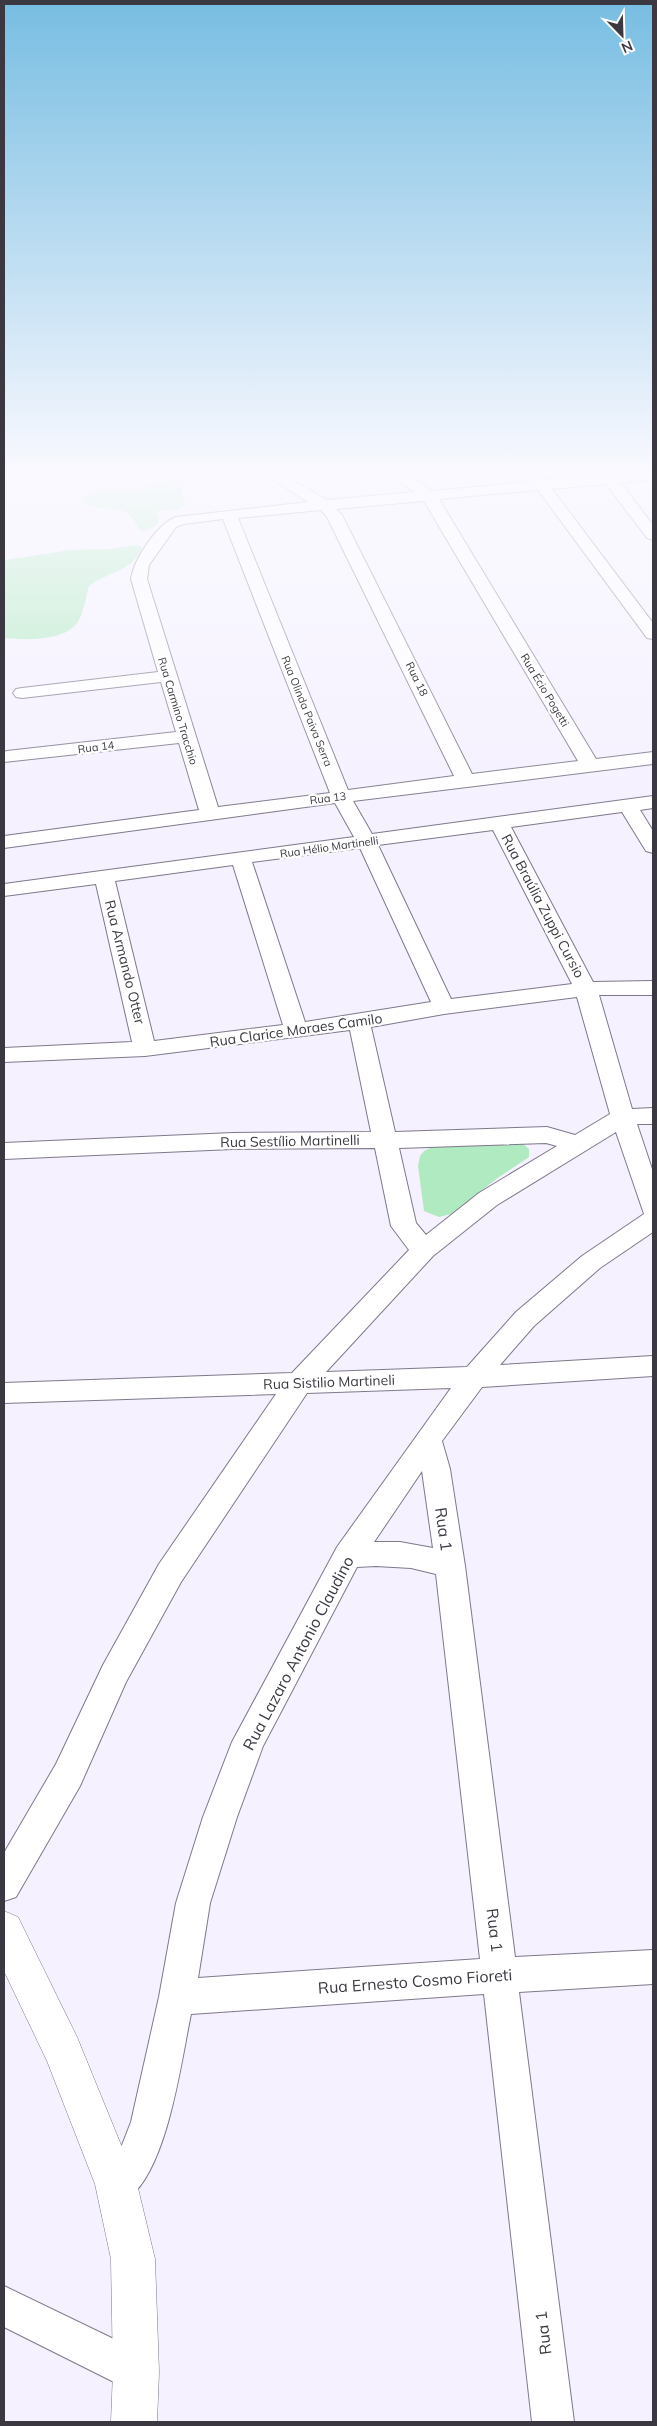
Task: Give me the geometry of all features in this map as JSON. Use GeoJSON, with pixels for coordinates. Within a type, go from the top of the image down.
{"type":"FeatureCollection","features":[{"type":"Feature","properties":{"kind":"main road"},"geometry":{"type":"LineString","coordinates":[[4,1930],[62,2051],[116,2184],[133,2259],[136,2372],[134,2422]]}},
{"type":"Feature","properties":{"kind":"street","name":"Rua Carmino Tracchio"},"geometry":{"type":"LineString","coordinates":[[141,586],[185,737],[210,814]]}},
{"type":"Feature","properties":{"kind":"street","name":"Rua Olinda Paiva Serra"},"geometry":{"type":"LineString","coordinates":[[258,586],[341,797],[367,842],[444,1007]]}},
{"type":"Feature","properties":{"kind":"street","name":"Rua 18"},"geometry":{"type":"LineString","coordinates":[[370,586],[466,780]]}},
{"type":"Feature","properties":{"kind":"street","name":"Rua Écio Pogetti"},"geometry":{"type":"LineString","coordinates":[[483,586],[590,765]]}},
{"type":"Feature","properties":{"kind":"street"},"geometry":{"type":"LineString","coordinates":[[617,586],[653,634]]}},
{"type":"Feature","properties":{"kind":"street"},"geometry":{"type":"LineString","coordinates":[[22,693],[168,676]]}},
{"type":"Feature","properties":{"kind":"street","name":"Rua 14"},"geometry":{"type":"LineString","coordinates":[[7,758],[185,737]]}},
{"type":"Feature","properties":{"kind":"street","name":"Rua 13"},"geometry":{"type":"LineString","coordinates":[[4,842],[466,780],[653,758]]}},
{"type":"Feature","properties":{"kind":"street","name":"Rua Hélio Martinelli"},"geometry":{"type":"LineString","coordinates":[[4,890],[653,802]]}},
{"type":"Feature","properties":{"kind":"street"},"geometry":{"type":"LineString","coordinates":[[628,806],[653,847]]}},
{"type":"Feature","properties":{"kind":"street","name":"Rua Braúlia Zuppi Cursio"},"geometry":{"type":"LineString","coordinates":[[500,824],[586,989]]}},
{"type":"Feature","properties":{"kind":"street"},"geometry":{"type":"LineString","coordinates":[[241,859],[296,1030]]}},
{"type":"Feature","properties":{"kind":"street","name":"Rua Armando Otter"},"geometry":{"type":"LineString","coordinates":[[104,876],[145,1049]]}},
{"type":"Feature","properties":{"kind":"street","name":"Rua Clarice Moraes Camilo"},"geometry":{"type":"LineString","coordinates":[[4,1055],[145,1049],[359,1022],[444,1007],[586,989],[653,988]]}},
{"type":"Feature","properties":{"kind":"street"},"geometry":{"type":"LineString","coordinates":[[586,989],[623,1117],[653,1209]]}},
{"type":"Feature","properties":{"kind":"street"},"geometry":{"type":"LineString","coordinates":[[359,1022],[404,1226],[424,1250]]}},
{"type":"Feature","properties":{"kind":"street"},"geometry":{"type":"LineString","coordinates":[[4,1885],[68,1775],[114,1675],[170,1573],[299,1383],[424,1250],[488,1199],[623,1117],[653,1116]]}},
{"type":"Feature","properties":{"kind":"street","name":"Rua Sestílio Martinelli"},"geometry":{"type":"LineString","coordinates":[[4,1151],[233,1141],[386,1140],[547,1135],[576,1144]]}},
{"type":"Feature","properties":{"kind":"street","name":"Rua Lazaro Antonio Claudino"},"geometry":{"type":"LineString","coordinates":[[116,2184],[136,2158],[150,2122],[177,1997],[193,1903],[220,1817],[248,1742],[348,1556],[428,1440],[474,1378],[525,1319],[592,1262],[653,1220]]}},
{"type":"Feature","properties":{"kind":"street","name":"Rua Sistilio Martineli"},"geometry":{"type":"LineString","coordinates":[[4,1393],[474,1378],[653,1366]]}},
{"type":"Feature","properties":{"kind":"street","name":"Rua 1"},"geometry":{"type":"LineString","coordinates":[[428,1440],[436,1470],[450,1566],[553,2422]]}},
{"type":"Feature","properties":{"kind":"street"},"geometry":{"type":"LineString","coordinates":[[348,1556],[403,1553],[424,1557],[450,1566]]}},
{"type":"Feature","properties":{"kind":"street","name":"Rua Ernesto Cosmo Fioreti"},"geometry":{"type":"LineString","coordinates":[[177,1997],[500,1975],[653,1968]]}},
{"type":"Feature","properties":{"kind":"street"},"geometry":{"type":"LineString","coordinates":[[4,2306],[136,2372]]}},
{"type":"Feature","properties":{"kind":"green space"},"geometry":{"type":"Polygon","coordinates":[[[5,586],[89,586],[79,620],[65,632],[45,638],[4,638],[5,586]]]}},
{"type":"Feature","properties":{"kind":"green space"},"geometry":{"type":"Polygon","coordinates":[[[522,1143],[529,1149],[529,1157],[499,1177],[451,1214],[439,1217],[424,1211],[418,1166],[420,1156],[424,1151],[438,1144],[522,1143]]]}}]}
